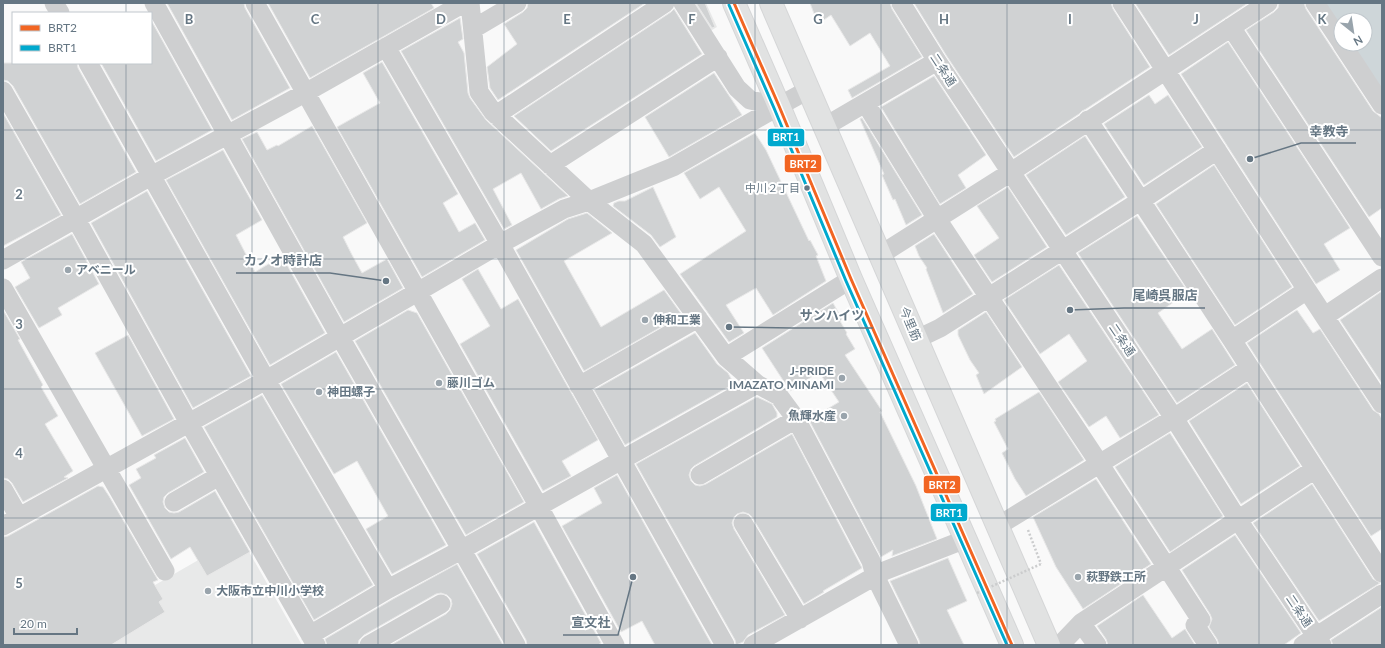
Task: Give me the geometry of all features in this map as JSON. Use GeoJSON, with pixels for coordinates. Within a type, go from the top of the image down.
{"type":"FeatureCollection","features":[{"type":"Feature","properties":{"kind":"main road"},"geometry":{"type":"LineString","coordinates":[[734,3],[779,106],[851,279],[1012,645]]}},
{"type":"Feature","properties":{"kind":"main road","name":"今里筋"},"geometry":{"type":"LineString","coordinates":[[775,5],[808,90],[1049,645]]}},
{"type":"Feature","properties":{"kind":"street"},"geometry":{"type":"LineString","coordinates":[[54,3],[59,12]]}},
{"type":"Feature","properties":{"kind":"street"},"geometry":{"type":"LineString","coordinates":[[154,3],[340,337],[516,645]]}},
{"type":"Feature","properties":{"kind":"street"},"geometry":{"type":"LineString","coordinates":[[255,3],[539,506],[615,645]]}},
{"type":"Feature","properties":{"kind":"street"},"geometry":{"type":"LineString","coordinates":[[3,260],[151,176],[305,93],[464,3]]}},
{"type":"Feature","properties":{"kind":"street"},"geometry":{"type":"LineString","coordinates":[[470,3],[479,92],[496,115],[589,201],[644,244],[726,357],[757,384],[779,396],[796,419],[871,560],[875,576],[909,645]]}},
{"type":"Feature","properties":{"kind":"street"},"geometry":{"type":"LineString","coordinates":[[473,29],[517,3]]}},
{"type":"Feature","properties":{"kind":"street"},"geometry":{"type":"LineString","coordinates":[[496,115],[665,3]]}},
{"type":"Feature","properties":{"kind":"street"},"geometry":{"type":"LineString","coordinates":[[683,3],[737,88],[750,100],[779,106]]}},
{"type":"Feature","properties":{"kind":"street","name":"二条通"},"geometry":{"type":"LineString","coordinates":[[901,3],[937,62],[1174,418],[1314,642]]}},
{"type":"Feature","properties":{"kind":"street"},"geometry":{"type":"LineString","coordinates":[[1122,3],[1382,404]]}},
{"type":"Feature","properties":{"kind":"street"},"geometry":{"type":"LineString","coordinates":[[880,255],[1011,172],[1268,3]]}},
{"type":"Feature","properties":{"kind":"street"},"geometry":{"type":"LineString","coordinates":[[1315,3],[1333,30]]}},
{"type":"Feature","properties":{"kind":"street"},"geometry":{"type":"LineString","coordinates":[[1231,27],[1382,257]]}},
{"type":"Feature","properties":{"kind":"street"},"geometry":{"type":"LineString","coordinates":[[386,47],[500,244],[725,645]]}},
{"type":"Feature","properties":{"kind":"street"},"geometry":{"type":"LineString","coordinates":[[1348,52],[1382,105]]}},
{"type":"Feature","properties":{"kind":"street"},"geometry":{"type":"LineString","coordinates":[[550,165],[718,57]]}},
{"type":"Feature","properties":{"kind":"street"},"geometry":{"type":"LineString","coordinates":[[824,127],[937,62]]}},
{"type":"Feature","properties":{"kind":"street"},"geometry":{"type":"LineString","coordinates":[[89,64],[266,380],[388,590]]}},
{"type":"Feature","properties":{"kind":"street"},"geometry":{"type":"LineString","coordinates":[[3,489],[11,522],[266,380],[500,244],[564,209],[589,201],[673,167],[808,90]]}},
{"type":"Feature","properties":{"kind":"street"},"geometry":{"type":"LineString","coordinates":[[3,91],[189,423],[313,640],[388,590],[757,384]]}},
{"type":"Feature","properties":{"kind":"street"},"geometry":{"type":"LineString","coordinates":[[866,104],[937,218],[1201,620],[1195,624],[1208,645]]}},
{"type":"Feature","properties":{"kind":"street"},"geometry":{"type":"LineString","coordinates":[[1088,120],[1382,573]]}},
{"type":"Feature","properties":{"kind":"street"},"geometry":{"type":"LineString","coordinates":[[917,339],[940,328],[1062,249],[1140,201],[1217,150]]}},
{"type":"Feature","properties":{"kind":"street"},"geometry":{"type":"LineString","coordinates":[[1325,316],[1382,278]]}},
{"type":"Feature","properties":{"kind":"street"},"geometry":{"type":"LineString","coordinates":[[726,357],[851,279]]}},
{"type":"Feature","properties":{"kind":"street"},"geometry":{"type":"LineString","coordinates":[[3,288],[165,571]]}},
{"type":"Feature","properties":{"kind":"street"},"geometry":{"type":"LineString","coordinates":[[1232,340],[1307,290]]}},
{"type":"Feature","properties":{"kind":"street"},"geometry":{"type":"LineString","coordinates":[[579,386],[698,318]]}},
{"type":"Feature","properties":{"kind":"street"},"geometry":{"type":"LineString","coordinates":[[998,526],[1174,418],[1250,368]]}},
{"type":"Feature","properties":{"kind":"street"},"geometry":{"type":"LineString","coordinates":[[700,475],[796,419]]}},
{"type":"Feature","properties":{"kind":"street"},"geometry":{"type":"LineString","coordinates":[[1060,645],[1081,623],[1315,469]]}},
{"type":"Feature","properties":{"kind":"street"},"geometry":{"type":"LineString","coordinates":[[174,502],[219,476]]}},
{"type":"Feature","properties":{"kind":"street"},"geometry":{"type":"LineString","coordinates":[[743,523],[800,619]]}},
{"type":"Feature","properties":{"kind":"street"},"geometry":{"type":"LineString","coordinates":[[753,645],[884,571],[966,539]]}},
{"type":"Feature","properties":{"kind":"street"},"geometry":{"type":"LineString","coordinates":[[1314,642],[1382,594]]}},
{"type":"Feature","properties":{"kind":"street"},"geometry":{"type":"LineString","coordinates":[[369,645],[441,604]]}},
{"type":"Feature","properties":{"kind":"street"},"geometry":{"type":"LineString","coordinates":[[1081,623],[1097,645]]}},
{"type":"Feature","properties":{"kind":"path"},"geometry":{"type":"LineString","coordinates":[[977,593],[1041,564],[1028,530]]}},
{"type":"Feature","properties":{"kind":"shaded area"},"geometry":{"type":"Polygon","coordinates":[[[688,3],[706,3],[717,27],[707,33],[688,3]]]}},
{"type":"Feature","properties":{"kind":"shaded area"},"geometry":{"type":"Polygon","coordinates":[[[1324,3],[1382,3],[1382,92],[1356,52],[1373,52],[1373,12],[1333,12],[1333,17],[1324,3]]]}},
{"type":"Feature","properties":{"kind":"shaded area","name":"大阪市立中川小学校"},"geometry":{"type":"Polygon","coordinates":[[[240,536],[302,645],[51,645],[240,536]]]}},
{"type":"Feature","properties":{"kind":"building"},"geometry":{"type":"Polygon","coordinates":[[[167,3],[244,3],[245,8],[290,88],[232,120],[167,3]]]}},
{"type":"Feature","properties":{"kind":"building"},"geometry":{"type":"Polygon","coordinates":[[[268,3],[431,3],[434,8],[310,78],[268,3]]]}},
{"type":"Feature","properties":{"kind":"building"},"geometry":{"type":"Polygon","coordinates":[[[528,3],[645,3],[498,100],[490,88],[487,67],[517,44],[504,24],[523,12],[527,8],[528,3]]]}},
{"type":"Feature","properties":{"kind":"building"},"geometry":{"type":"Polygon","coordinates":[[[696,3],[705,3],[715,27],[712,28],[696,3]]]}},
{"type":"Feature","properties":{"kind":"building"},"geometry":{"type":"Polygon","coordinates":[[[810,3],[890,3],[892,9],[922,57],[852,98],[848,90],[890,66],[870,33],[850,46],[831,15],[818,24],[810,3]]]}},
{"type":"Feature","properties":{"kind":"building"},"geometry":{"type":"Polygon","coordinates":[[[914,3],[1111,3],[1113,9],[1150,67],[1014,157],[946,55],[914,3]]]}},
{"type":"Feature","properties":{"kind":"building"},"geometry":{"type":"Polygon","coordinates":[[[1135,3],[1248,3],[1169,55],[1135,3]]]}},
{"type":"Feature","properties":{"kind":"building"},"geometry":{"type":"Polygon","coordinates":[[[1279,3],[1304,3],[1306,9],[1333,52],[1373,111],[1382,118],[1382,208],[1369,217],[1246,30],[1278,8],[1279,3]]]}},
{"type":"Feature","properties":{"kind":"building"},"geometry":{"type":"Polygon","coordinates":[[[674,9],[702,54],[551,151],[514,116],[671,12],[674,9]]]}},
{"type":"Feature","properties":{"kind":"building"},"geometry":{"type":"Polygon","coordinates":[[[460,18],[463,39],[458,42],[464,53],[468,93],[470,98],[486,120],[568,196],[559,199],[541,209],[521,173],[493,189],[512,225],[504,229],[401,51],[460,18]]]}},
{"type":"Feature","properties":{"kind":"building"},"geometry":{"type":"Polygon","coordinates":[[[152,22],[212,130],[156,161],[102,64],[152,64],[152,22]]]}},
{"type":"Feature","properties":{"kind":"building"},"geometry":{"type":"Polygon","coordinates":[[[1228,42],[1350,228],[1324,244],[1340,270],[1316,284],[1181,74],[1228,42]]]}},
{"type":"Feature","properties":{"kind":"building"},"geometry":{"type":"Polygon","coordinates":[[[382,62],[458,194],[443,203],[459,232],[475,223],[485,240],[422,277],[337,127],[380,103],[363,73],[382,62]]]}},
{"type":"Feature","properties":{"kind":"building"},"geometry":{"type":"Polygon","coordinates":[[[3,63],[77,64],[78,68],[136,172],[80,204],[13,86],[8,81],[3,80],[3,63]]]}},
{"type":"Feature","properties":{"kind":"building"},"geometry":{"type":"Polygon","coordinates":[[[714,73],[742,115],[669,157],[645,117],[714,73]]]}},
{"type":"Feature","properties":{"kind":"building"},"geometry":{"type":"Polygon","coordinates":[[[934,76],[986,155],[958,175],[966,188],[940,204],[881,107],[934,76]]]}},
{"type":"Feature","properties":{"kind":"building"},"geometry":{"type":"Polygon","coordinates":[[[1149,95],[1155,104],[1168,95],[1202,147],[1144,185],[1104,124],[1149,95]]]}},
{"type":"Feature","properties":{"kind":"building"},"geometry":{"type":"Polygon","coordinates":[[[3,113],[61,215],[3,246],[3,113]]]}},
{"type":"Feature","properties":{"kind":"building"},"geometry":{"type":"Polygon","coordinates":[[[862,118],[922,215],[906,225],[895,199],[893,200],[882,175],[884,174],[860,119],[862,118]]]}},
{"type":"Feature","properties":{"kind":"building"},"geometry":{"type":"Polygon","coordinates":[[[312,126],[367,223],[343,237],[362,273],[387,259],[403,288],[344,322],[242,139],[257,132],[267,150],[277,145],[278,146],[312,126]]]}},
{"type":"Feature","properties":{"kind":"building"},"geometry":{"type":"Polygon","coordinates":[[[755,133],[766,150],[809,241],[810,240],[818,255],[816,256],[826,281],[773,315],[756,288],[726,305],[744,333],[729,342],[680,274],[746,231],[719,187],[700,199],[684,173],[755,133]]]}},
{"type":"Feature","properties":{"kind":"building"},"geometry":{"type":"Polygon","coordinates":[[[1085,136],[1125,197],[1066,235],[1026,175],[1085,136]]]}},
{"type":"Feature","properties":{"kind":"building"},"geometry":{"type":"Polygon","coordinates":[[[223,150],[262,220],[236,235],[255,272],[282,256],[325,333],[270,365],[166,180],[223,150]]]}},
{"type":"Feature","properties":{"kind":"building"},"geometry":{"type":"Polygon","coordinates":[[[1214,165],[1292,287],[1235,325],[1156,204],[1214,165]]]}},
{"type":"Feature","properties":{"kind":"building"},"geometry":{"type":"Polygon","coordinates":[[[653,187],[676,237],[660,247],[651,235],[613,206],[614,203],[625,201],[653,187]]]}},
{"type":"Feature","properties":{"kind":"building"},"geometry":{"type":"Polygon","coordinates":[[[1008,187],[1047,247],[992,282],[974,255],[999,238],[977,206],[1008,187]]]}},
{"type":"Feature","properties":{"kind":"building"},"geometry":{"type":"Polygon","coordinates":[[[147,191],[251,376],[193,408],[91,223],[147,191]]]}},
{"type":"Feature","properties":{"kind":"building"},"geometry":{"type":"Polygon","coordinates":[[[587,213],[612,233],[564,261],[601,327],[664,290],[682,315],[584,371],[516,250],[568,219],[587,213]]]}},
{"type":"Feature","properties":{"kind":"building"},"geometry":{"type":"Polygon","coordinates":[[[1137,216],[1188,292],[1158,313],[1182,349],[1212,329],[1235,365],[1177,403],[1078,253],[1137,216]]]}},
{"type":"Feature","properties":{"kind":"building"},"geometry":{"type":"Polygon","coordinates":[[[72,234],[99,284],[58,308],[62,315],[39,328],[15,287],[30,278],[21,262],[72,234]]]}},
{"type":"Feature","properties":{"kind":"building"},"geometry":{"type":"Polygon","coordinates":[[[934,234],[973,294],[943,313],[926,269],[927,268],[919,256],[915,246],[934,234]]]}},
{"type":"Feature","properties":{"kind":"building"},"geometry":{"type":"Polygon","coordinates":[[[1059,265],[1159,415],[1120,438],[1106,416],[1089,427],[1058,382],[1087,361],[1069,334],[1040,354],[1004,300],[1059,265]]]}},
{"type":"Feature","properties":{"kind":"building"},"geometry":{"type":"Polygon","coordinates":[[[478,269],[501,309],[518,299],[598,440],[562,461],[571,476],[543,491],[460,344],[490,326],[462,279],[478,269]]]}},
{"type":"Feature","properties":{"kind":"building"},"geometry":{"type":"Polygon","coordinates":[[[1382,291],[1382,382],[1381,382],[1340,320],[1382,291]]]}},
{"type":"Feature","properties":{"kind":"building"},"geometry":{"type":"Polygon","coordinates":[[[833,303],[842,319],[840,321],[847,333],[846,334],[855,349],[845,355],[882,411],[880,412],[916,486],[937,539],[892,556],[893,550],[881,557],[809,420],[839,402],[819,372],[790,391],[762,348],[833,303]]]}},
{"type":"Feature","properties":{"kind":"building"},"geometry":{"type":"Polygon","coordinates":[[[3,310],[20,339],[18,340],[43,385],[41,387],[58,416],[45,424],[73,471],[64,477],[68,478],[23,502],[12,483],[8,479],[3,478],[3,310]]]}},
{"type":"Feature","properties":{"kind":"building"},"geometry":{"type":"Polygon","coordinates":[[[408,310],[417,313],[524,502],[466,535],[355,341],[408,310]]]}},
{"type":"Feature","properties":{"kind":"building"},"geometry":{"type":"Polygon","coordinates":[[[1297,310],[1313,333],[1320,329],[1373,410],[1379,414],[1382,419],[1382,529],[1371,536],[1247,343],[1297,310]]]}},
{"type":"Feature","properties":{"kind":"building"},"geometry":{"type":"Polygon","coordinates":[[[986,312],[1022,367],[984,394],[976,375],[979,373],[970,360],[958,335],[958,330],[986,312]]]}},
{"type":"Feature","properties":{"kind":"building"},"geometry":{"type":"Polygon","coordinates":[[[695,333],[717,364],[728,373],[734,384],[625,445],[594,390],[695,333]]]}},
{"type":"Feature","properties":{"kind":"building"},"geometry":{"type":"Polygon","coordinates":[[[128,335],[174,419],[142,436],[95,353],[128,335]]]}},
{"type":"Feature","properties":{"kind":"building"},"geometry":{"type":"Polygon","coordinates":[[[336,352],[446,545],[392,574],[366,529],[388,516],[357,461],[334,474],[281,384],[336,352]]]}},
{"type":"Feature","properties":{"kind":"building"},"geometry":{"type":"Polygon","coordinates":[[[1247,383],[1300,466],[1241,504],[1189,421],[1247,383]]]}},
{"type":"Feature","properties":{"kind":"building"},"geometry":{"type":"Polygon","coordinates":[[[1039,392],[1084,460],[1026,496],[1015,479],[1002,453],[1008,449],[994,422],[996,421],[995,419],[1039,392]]]}},
{"type":"Feature","properties":{"kind":"building"},"geometry":{"type":"Polygon","coordinates":[[[262,395],[373,585],[314,620],[204,427],[262,395]]]}},
{"type":"Feature","properties":{"kind":"building"},"geometry":{"type":"Polygon","coordinates":[[[757,397],[772,404],[777,413],[777,417],[694,466],[689,475],[691,481],[695,485],[700,486],[706,484],[792,434],[862,568],[804,604],[752,517],[743,512],[737,514],[732,523],[734,529],[785,615],[748,635],[743,642],[736,645],[735,640],[636,464],[757,397]]]}},
{"type":"Feature","properties":{"kind":"building"},"geometry":{"type":"Polygon","coordinates":[[[1170,433],[1223,516],[1170,552],[1115,467],[1170,433]]]}},
{"type":"Feature","properties":{"kind":"building"},"geometry":{"type":"Polygon","coordinates":[[[185,438],[204,472],[168,493],[164,497],[163,502],[165,508],[169,512],[179,512],[215,491],[250,552],[207,576],[190,547],[171,559],[129,485],[141,478],[136,469],[156,458],[154,455],[185,438]]]}},
{"type":"Feature","properties":{"kind":"building"},"geometry":{"type":"Polygon","coordinates":[[[617,475],[712,645],[655,645],[642,621],[621,632],[562,526],[602,503],[594,488],[617,475]]]}},
{"type":"Feature","properties":{"kind":"building"},"geometry":{"type":"Polygon","coordinates":[[[1096,479],[1151,564],[1083,609],[1056,567],[1033,517],[1096,479]]]}},
{"type":"Feature","properties":{"kind":"building"},"geometry":{"type":"Polygon","coordinates":[[[1312,484],[1373,579],[1380,583],[1319,621],[1253,523],[1312,484]]]}},
{"type":"Feature","properties":{"kind":"building"},"geometry":{"type":"Polygon","coordinates":[[[98,486],[103,487],[109,496],[158,580],[153,582],[163,599],[159,602],[165,612],[111,645],[3,645],[3,537],[8,536],[98,486]]]}},
{"type":"Feature","properties":{"kind":"building"},"geometry":{"type":"Polygon","coordinates":[[[534,522],[601,643],[598,645],[527,645],[526,640],[477,554],[534,522]]]}},
{"type":"Feature","properties":{"kind":"building"},"geometry":{"type":"Polygon","coordinates":[[[1235,535],[1301,633],[1284,645],[1219,645],[1209,627],[1212,619],[1210,614],[1182,570],[1235,535]]]}},
{"type":"Feature","properties":{"kind":"building"},"geometry":{"type":"Polygon","coordinates":[[[948,558],[967,601],[947,610],[964,645],[920,645],[919,640],[890,581],[948,558]]]}},
{"type":"Feature","properties":{"kind":"building"},"geometry":{"type":"Polygon","coordinates":[[[457,564],[503,645],[391,645],[446,614],[450,610],[452,604],[451,599],[447,595],[441,593],[436,594],[364,635],[359,640],[358,645],[327,645],[325,639],[457,564]]]}},
{"type":"Feature","properties":{"kind":"building"},"geometry":{"type":"Polygon","coordinates":[[[1143,595],[1172,638],[1185,629],[1195,645],[1108,645],[1106,639],[1097,626],[1143,595]]]}},
{"type":"Feature","properties":{"kind":"building"},"geometry":{"type":"Polygon","coordinates":[[[1382,607],[1382,645],[1333,645],[1331,640],[1382,607]]]}},
{"type":"Feature","properties":{"kind":"transit line","name":"BRT2"},"geometry":{"type":"LineString","coordinates":[[734,3],[779,106],[851,279],[1012,645]]}},
{"type":"Feature","properties":{"kind":"transit line","name":"BRT1"},"geometry":{"type":"LineString","coordinates":[[729,5],[774,108],[846,281],[1007,645]]}},
{"type":"Feature","properties":{"kind":"place","name":"幸教寺"},"geometry":{"type":"Point","coordinates":[1250,159]}},
{"type":"Feature","properties":{"kind":"place","name":"中川２丁目"},"geometry":{"type":"Point","coordinates":[807,188]}},
{"type":"Feature","properties":{"kind":"place","name":"アベニール"},"geometry":{"type":"Point","coordinates":[68,270]}},
{"type":"Feature","properties":{"kind":"place","name":"カノオ時計店"},"geometry":{"type":"Point","coordinates":[386,281]}},
{"type":"Feature","properties":{"kind":"place","name":"尾崎呉服店"},"geometry":{"type":"Point","coordinates":[1070,310]}},
{"type":"Feature","properties":{"kind":"place","name":"伸和工業"},"geometry":{"type":"Point","coordinates":[645,320]}},
{"type":"Feature","properties":{"kind":"place","name":"サンハイツ"},"geometry":{"type":"Point","coordinates":[729,327]}},
{"type":"Feature","properties":{"kind":"place","name":"J-PRIDE IMAZATO MINAMI"},"geometry":{"type":"Point","coordinates":[842,378]}},
{"type":"Feature","properties":{"kind":"place","name":"藤川ゴム"},"geometry":{"type":"Point","coordinates":[439,383]}},
{"type":"Feature","properties":{"kind":"place","name":"神田螺子"},"geometry":{"type":"Point","coordinates":[319,392]}},
{"type":"Feature","properties":{"kind":"place","name":"魚輝水産"},"geometry":{"type":"Point","coordinates":[844,416]}},
{"type":"Feature","properties":{"kind":"place","name":"宣文社"},"geometry":{"type":"Point","coordinates":[633,577]}},
{"type":"Feature","properties":{"kind":"place","name":"萩野鉄工所"},"geometry":{"type":"Point","coordinates":[1078,577]}},
{"type":"Feature","properties":{"kind":"place","name":"大阪市立中川小学校"},"geometry":{"type":"Point","coordinates":[208,591]}}]}
